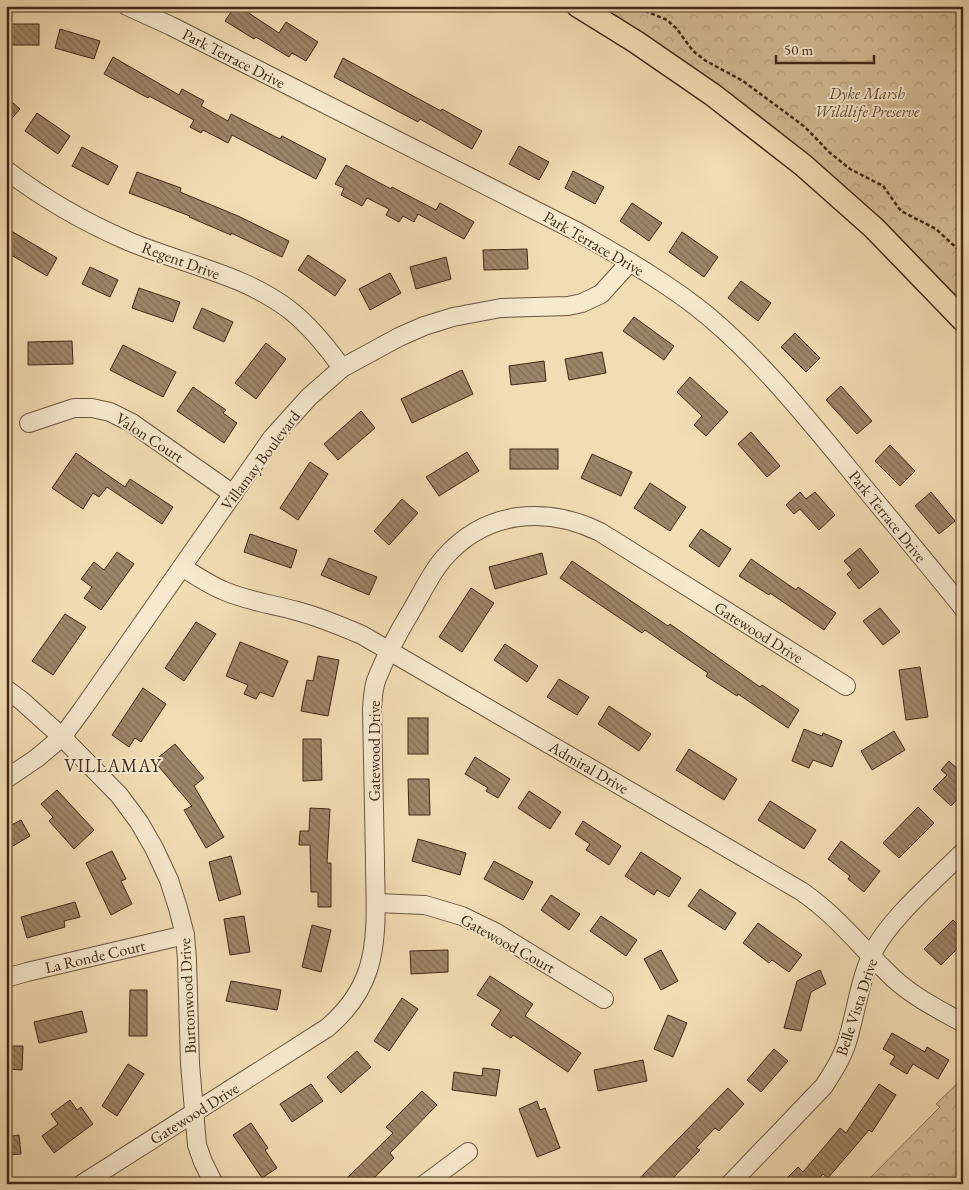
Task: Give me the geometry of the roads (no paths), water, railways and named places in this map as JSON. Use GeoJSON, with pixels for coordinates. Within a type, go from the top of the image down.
{"type":"FeatureCollection","features":[{"type":"Feature","properties":{"kind":"main road"},"geometry":{"type":"LineString","coordinates":[[578,6],[636,42],[713,95],[803,165],[874,228],[963,320]]}},
{"type":"Feature","properties":{"kind":"street","name":"Park Terrace Drive"},"geometry":{"type":"LineString","coordinates":[[128,6],[180,30],[578,232],[630,262],[685,298],[753,357],[791,398],[963,608]]}},
{"type":"Feature","properties":{"kind":"street","name":"Regent Drive"},"geometry":{"type":"LineString","coordinates":[[6,170],[51,201],[88,222],[129,241],[237,280],[270,297],[291,311],[308,326],[342,368]]}},
{"type":"Feature","properties":{"kind":"street","name":"Villamay Boulevard"},"geometry":{"type":"LineString","coordinates":[[6,779],[37,758],[62,737],[272,438],[309,397],[342,368],[399,337],[424,326],[453,317],[501,308],[568,306],[582,303],[601,294],[630,262]]}},
{"type":"Feature","properties":{"kind":"street","name":"Valon Court"},"geometry":{"type":"LineString","coordinates":[[30,423],[74,408],[92,408],[110,412],[132,423],[233,494]]}},
{"type":"Feature","properties":{"kind":"street","name":"Gatewood Drive"},"geometry":{"type":"LineString","coordinates":[[82,1184],[327,1028],[350,1005],[361,987],[371,960],[376,903],[372,708],[377,678],[403,624],[443,559],[475,532],[498,522],[522,516],[547,516],[573,521],[600,532],[846,686]]}},
{"type":"Feature","properties":{"kind":"street","name":"Admiral Drive"},"geometry":{"type":"LineString","coordinates":[[182,566],[207,583],[224,591],[247,599],[324,619],[390,651],[801,891],[834,916],[887,972],[906,988],[932,1006],[963,1022]]}},
{"type":"Feature","properties":{"kind":"street","name":"Burtonwood Drive"},"geometry":{"type":"LineString","coordinates":[[6,689],[22,700],[62,737],[113,788],[139,822],[169,880],[185,935],[188,960],[190,1064],[197,1145],[214,1184]]}},
{"type":"Feature","properties":{"kind":"street","name":"Belle Vista Drive"},"geometry":{"type":"LineString","coordinates":[[730,1184],[815,1096],[835,1068],[847,1041],[857,999],[872,955],[899,917],[963,852]]}},
{"type":"Feature","properties":{"kind":"street","name":"Gatewood Court"},"geometry":{"type":"LineString","coordinates":[[376,903],[424,905],[462,916],[495,932],[604,999]]}},
{"type":"Feature","properties":{"kind":"street","name":"La Ronde Court"},"geometry":{"type":"LineString","coordinates":[[6,978],[185,935]]}},
{"type":"Feature","properties":{"kind":"street"},"geometry":{"type":"LineString","coordinates":[[425,1184],[468,1152]]}},
{"type":"Feature","properties":{"kind":"district","name":"VILLAMAY"},"geometry":{"type":"Point","coordinates":[113,766]}},
{"type":"Feature","properties":{"kind":"park label","name":"Dyke Marsh Wildlife Preserve"},"geometry":{"type":"Point","coordinates":[867,102]}}]}
